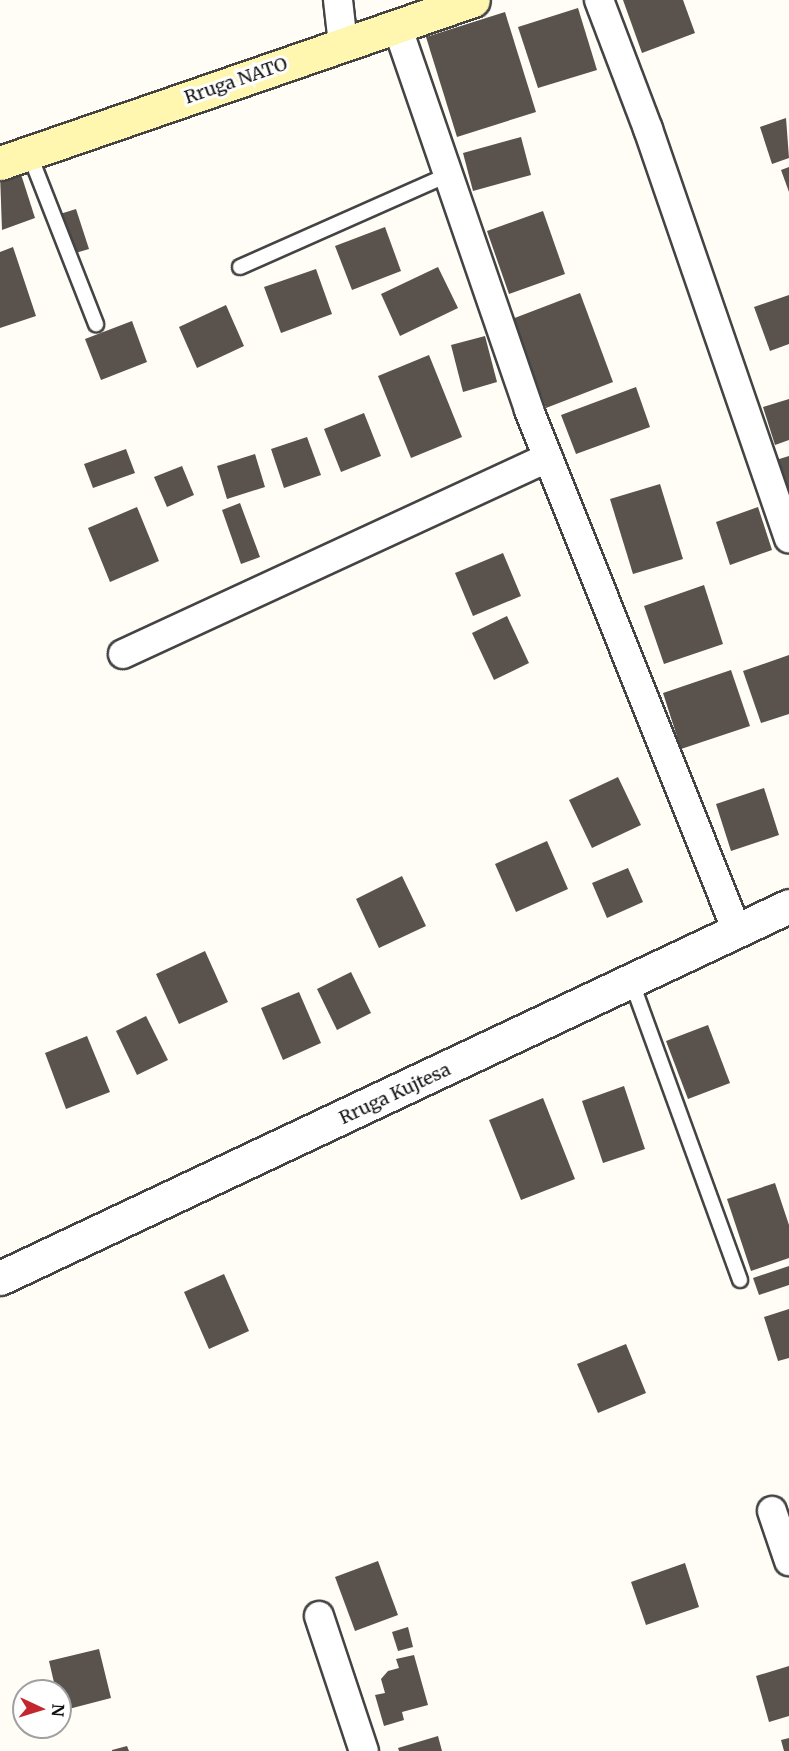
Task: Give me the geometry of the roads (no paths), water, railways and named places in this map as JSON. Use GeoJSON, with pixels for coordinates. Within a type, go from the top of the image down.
{"type":"FeatureCollection","features":[{"type":"Feature","properties":{"kind":"main road","name":"Rruga NATO"},"geometry":{"type":"LineString","coordinates":[[14,158],[473,0]]}},
{"type":"Feature","properties":{"kind":"street"},"geometry":{"type":"LineString","coordinates":[[338,0],[343,44]]}},
{"type":"Feature","properties":{"kind":"street"},"geometry":{"type":"LineString","coordinates":[[599,0],[648,129],[789,538]]}},
{"type":"Feature","properties":{"kind":"street"},"geometry":{"type":"LineString","coordinates":[[397,26],[548,458],[737,931]]}},
{"type":"Feature","properties":{"kind":"street"},"geometry":{"type":"LineString","coordinates":[[123,654],[548,458]]}},
{"type":"Feature","properties":{"kind":"street","name":"Rruga Kujtesa"},"geometry":{"type":"LineString","coordinates":[[0,1278],[632,983],[789,906]]}},
{"type":"Feature","properties":{"kind":"street"},"geometry":{"type":"LineString","coordinates":[[772,1511],[789,1561]]}},
{"type":"Feature","properties":{"kind":"street"},"geometry":{"type":"LineString","coordinates":[[319,1616],[364,1751]]}},
{"type":"Feature","properties":{"kind":"lane"},"geometry":{"type":"LineString","coordinates":[[14,158],[96,324]]}},
{"type":"Feature","properties":{"kind":"lane"},"geometry":{"type":"LineString","coordinates":[[240,267],[448,175]]}},
{"type":"Feature","properties":{"kind":"lane"},"geometry":{"type":"LineString","coordinates":[[632,983],[740,1280]]}}]}
